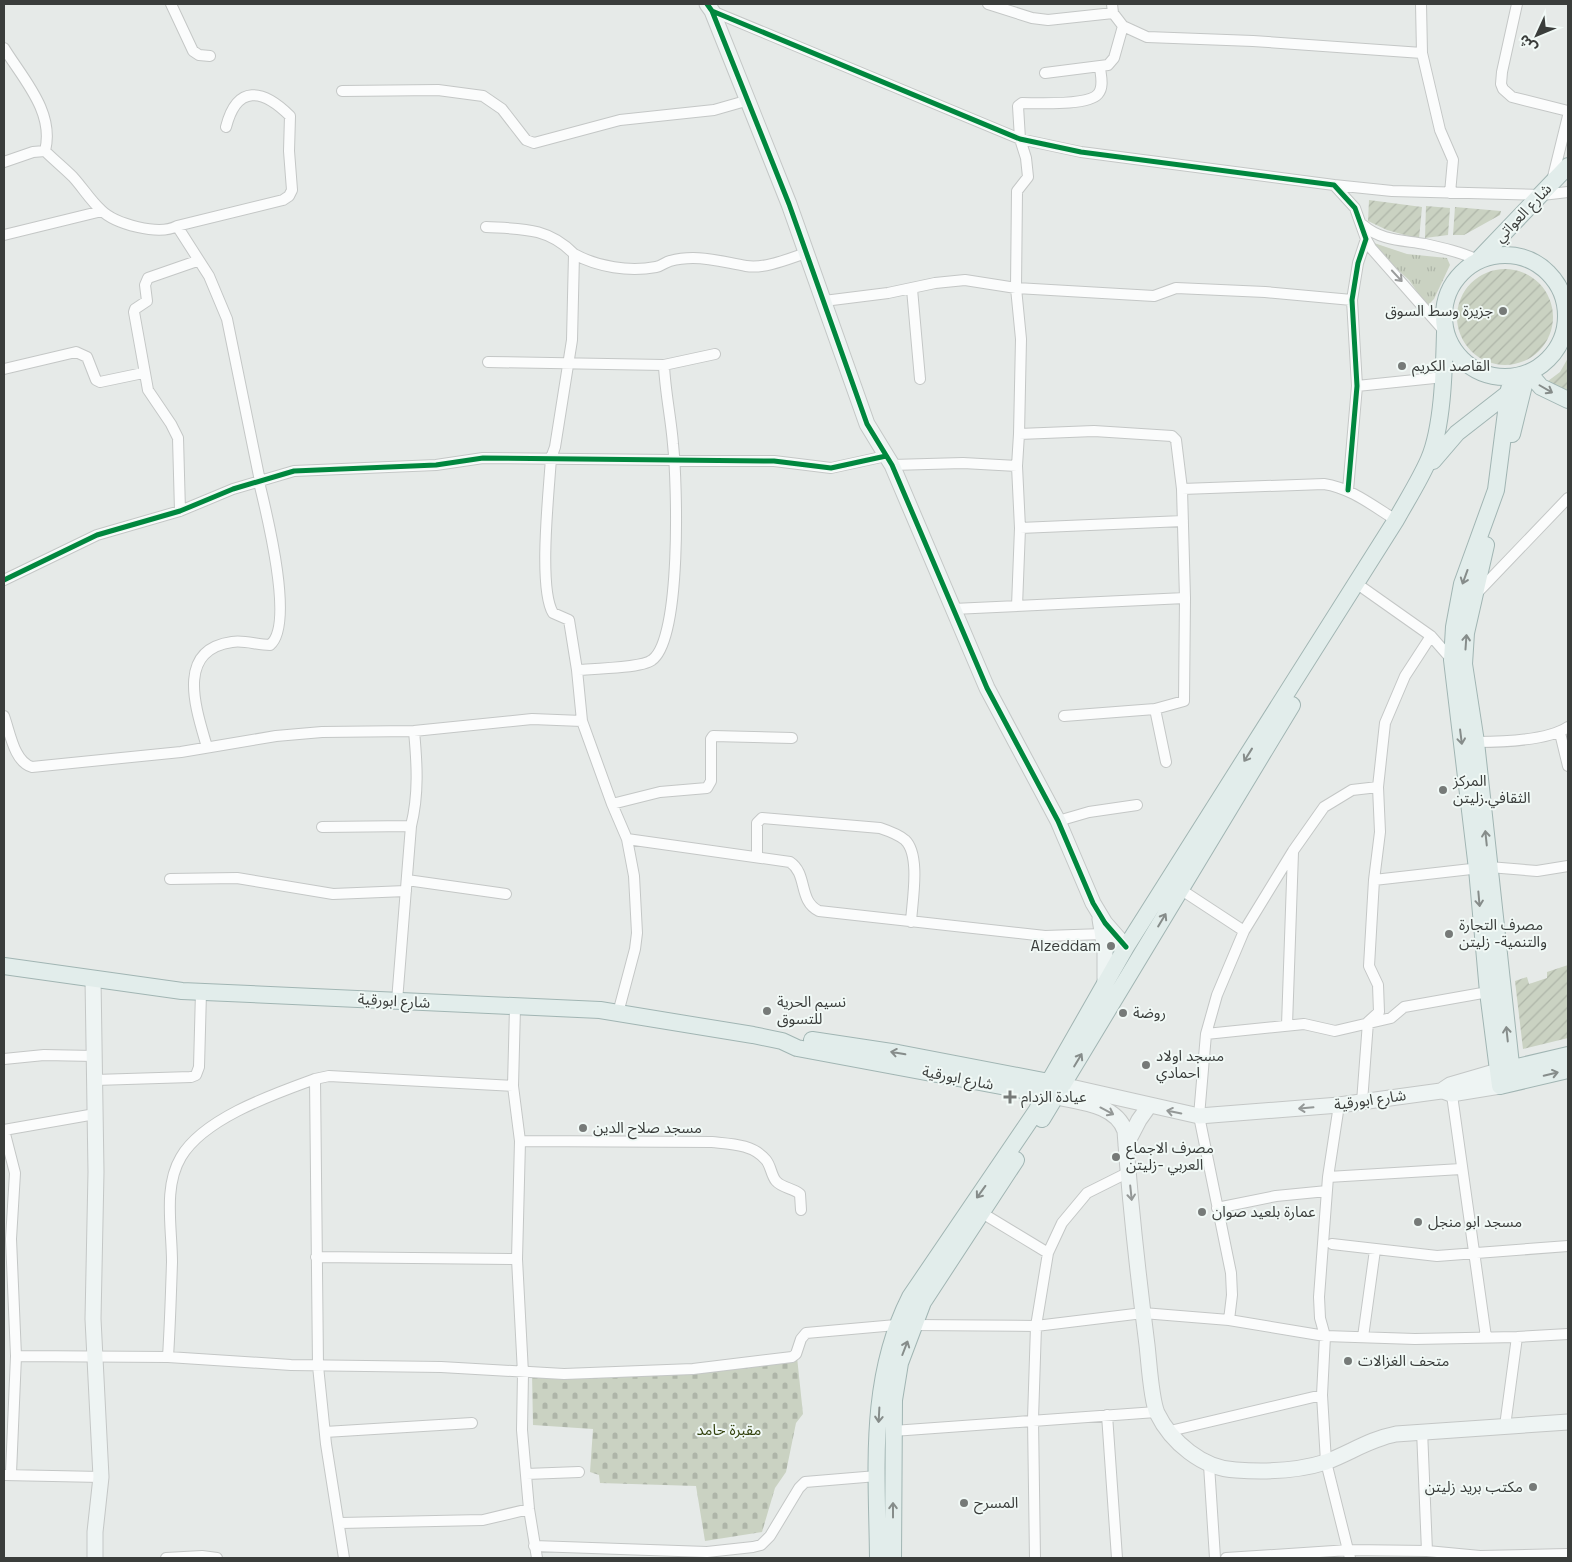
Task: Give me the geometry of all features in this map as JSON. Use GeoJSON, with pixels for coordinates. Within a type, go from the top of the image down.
{"type":"FeatureCollection","features":[{"type":"Feature","properties":{"kind":"main road","name":"شارع العواتي"},"geometry":{"type":"LineString","coordinates":[[1478,260],[1568,166]]}},
{"type":"Feature","properties":{"kind":"main road"},"geometry":{"type":"LineString","coordinates":[[878,1558],[877,1476],[880,1389],[896,1325],[910,1297],[1037,1110],[1053,1090],[1105,982],[1126,947],[1396,520],[1432,450],[1444,377],[1445,332],[1443,315],[1446,298],[1452,283],[1464,270],[1478,260],[1495,255],[1513,255],[1530,260],[1546,270],[1557,283],[1567,316],[1558,347],[1550,358],[1523,375],[1508,395],[1468,424],[1438,454],[1363,588],[1140,957],[1053,1090],[982,1213],[923,1302],[898,1372],[894,1400],[893,1558]]}},
{"type":"Feature","properties":{"kind":"main road"},"geometry":{"type":"LineString","coordinates":[[1445,332],[1452,348],[1471,366],[1494,376],[1523,375],[1541,387],[1568,400]]}},
{"type":"Feature","properties":{"kind":"main road"},"geometry":{"type":"LineString","coordinates":[[1506,1077],[1488,992],[1476,742],[1464,664],[1466,633],[1523,375]]}},
{"type":"Feature","properties":{"kind":"main road"},"geometry":{"type":"LineString","coordinates":[[1506,1077],[1483,868],[1452,660],[1454,627],[1462,584],[1496,490],[1508,395]]}},
{"type":"Feature","properties":{"kind":"main road"},"geometry":{"type":"LineString","coordinates":[[1126,947],[1140,957]]}},
{"type":"Feature","properties":{"kind":"main road","name":"شارع ابورقية"},"geometry":{"type":"LineString","coordinates":[[4,966],[202,992],[515,1006],[618,1013],[782,1041],[798,1038],[898,1053],[1053,1090]]}},
{"type":"Feature","properties":{"kind":"main road"},"geometry":{"type":"LineString","coordinates":[[1506,1077],[1568,1055]]}},
{"type":"Feature","properties":{"kind":"main road"},"geometry":{"type":"LineString","coordinates":[[1506,1077],[1568,1070]]}},
{"type":"Feature","properties":{"kind":"street"},"geometry":{"type":"LineString","coordinates":[[171,4],[193,51],[199,55],[210,56]]}},
{"type":"Feature","properties":{"kind":"street"},"geometry":{"type":"LineString","coordinates":[[988,4],[1032,18],[1048,20],[1112,9],[1123,26],[1147,37],[1253,41],[1422,53]]}},
{"type":"Feature","properties":{"kind":"street"},"geometry":{"type":"LineString","coordinates":[[1421,4],[1422,53],[1440,130],[1453,160],[1450,193]]}},
{"type":"Feature","properties":{"kind":"street"},"geometry":{"type":"LineString","coordinates":[[1517,4],[1502,72],[1501,84],[1503,89],[1512,97],[1568,111]]}},
{"type":"Feature","properties":{"kind":"street"},"geometry":{"type":"LineString","coordinates":[[709,7],[749,100],[824,301],[866,424],[889,460],[987,688],[1058,821],[1098,913],[1103,934],[1105,982]]}},
{"type":"Feature","properties":{"kind":"street"},"geometry":{"type":"LineString","coordinates":[[709,7],[1020,139],[1081,152],[1392,191],[1450,193],[1547,189],[1568,192]]}},
{"type":"Feature","properties":{"kind":"street"},"geometry":{"type":"LineString","coordinates":[[1045,73],[1100,68],[1108,65],[1114,58],[1123,26]]}},
{"type":"Feature","properties":{"kind":"street"},"geometry":{"type":"LineString","coordinates":[[4,48],[40,105],[47,126],[48,139],[45,151]]}},
{"type":"Feature","properties":{"kind":"street"},"geometry":{"type":"LineString","coordinates":[[1017,606],[1020,528],[1017,466],[1021,339],[1016,288],[1017,191],[1028,177],[1026,158],[1020,139],[1018,104],[1089,100],[1099,93],[1101,88],[1100,68]]}},
{"type":"Feature","properties":{"kind":"street"},"geometry":{"type":"LineString","coordinates":[[342,91],[438,90],[483,96],[502,109],[526,140],[534,143],[620,120],[714,110],[749,100]]}},
{"type":"Feature","properties":{"kind":"street"},"geometry":{"type":"LineString","coordinates":[[4,162],[33,152],[45,151],[73,177],[102,211],[133,226],[148,229],[170,230],[177,226],[284,200],[291,193],[290,116],[265,96],[252,96],[237,101],[229,113],[226,127]]}},
{"type":"Feature","properties":{"kind":"street"},"geometry":{"type":"LineString","coordinates":[[1547,189],[1568,116]]}},
{"type":"Feature","properties":{"kind":"street"},"geometry":{"type":"LineString","coordinates":[[1334,185],[1355,208],[1371,248],[1445,332]]}},
{"type":"Feature","properties":{"kind":"street"},"geometry":{"type":"LineString","coordinates":[[4,235],[102,211]]}},
{"type":"Feature","properties":{"kind":"street"},"geometry":{"type":"LineString","coordinates":[[1363,225],[1369,230],[1391,240],[1424,244],[1478,260]]}},
{"type":"Feature","properties":{"kind":"street"},"geometry":{"type":"LineString","coordinates":[[177,226],[197,261],[209,276],[227,319],[278,572],[278,634],[270,645],[234,642],[216,645],[200,657],[195,668],[195,698],[207,747]]}},
{"type":"Feature","properties":{"kind":"street"},"geometry":{"type":"LineString","coordinates":[[486,227],[544,233],[566,246],[574,254],[594,264],[605,266],[650,268],[658,267],[669,261],[712,258],[756,267],[787,260],[806,253]]}},
{"type":"Feature","properties":{"kind":"street"},"geometry":{"type":"LineString","coordinates":[[1348,490],[1356,386],[1352,300],[1358,263],[1366,239]]}},
{"type":"Feature","properties":{"kind":"street"},"geometry":{"type":"LineString","coordinates":[[574,254],[572,340],[555,447],[551,458],[546,528],[548,604],[553,614],[569,620],[577,670],[582,721],[612,804],[627,839],[634,876],[637,933],[618,1013]]}},
{"type":"Feature","properties":{"kind":"street"},"geometry":{"type":"LineString","coordinates":[[180,511],[178,438],[172,424],[152,398],[143,373],[134,312],[135,309],[147,301],[145,286],[148,278],[197,261]]}},
{"type":"Feature","properties":{"kind":"street"},"geometry":{"type":"LineString","coordinates":[[824,301],[912,289],[935,283],[966,280],[1016,288],[1154,296],[1176,288],[1194,288],[1352,300]]}},
{"type":"Feature","properties":{"kind":"street"},"geometry":{"type":"LineString","coordinates":[[912,289],[920,379]]}},
{"type":"Feature","properties":{"kind":"street"},"geometry":{"type":"LineString","coordinates":[[4,369],[76,352],[86,357],[96,380],[100,382],[143,373]]}},
{"type":"Feature","properties":{"kind":"street"},"geometry":{"type":"LineString","coordinates":[[488,362],[664,365],[715,354]]}},
{"type":"Feature","properties":{"kind":"street"},"geometry":{"type":"LineString","coordinates":[[577,670],[641,665],[651,661],[656,656],[665,636],[673,595],[676,528],[673,459],[664,365]]}},
{"type":"Feature","properties":{"kind":"street"},"geometry":{"type":"LineString","coordinates":[[1356,386],[1444,377]]}},
{"type":"Feature","properties":{"kind":"street"},"geometry":{"type":"LineString","coordinates":[[1019,434],[1094,431],[1172,436],[1176,440],[1182,489],[1186,598],[1185,699],[1182,702],[1155,709],[1064,716]]}},
{"type":"Feature","properties":{"kind":"street"},"geometry":{"type":"LineString","coordinates":[[4,580],[97,535],[180,511],[233,489],[294,471],[436,465],[483,458],[774,461],[831,468],[889,460],[1017,466]]}},
{"type":"Feature","properties":{"kind":"street"},"geometry":{"type":"LineString","coordinates":[[1182,489],[1324,484],[1348,490],[1396,520]]}},
{"type":"Feature","properties":{"kind":"street"},"geometry":{"type":"LineString","coordinates":[[1474,595],[1567,504]]}},
{"type":"Feature","properties":{"kind":"street"},"geometry":{"type":"LineString","coordinates":[[1020,528],[1183,521]]}},
{"type":"Feature","properties":{"kind":"street"},"geometry":{"type":"LineString","coordinates":[[1363,588],[1431,636],[1452,660]]}},
{"type":"Feature","properties":{"kind":"street"},"geometry":{"type":"LineString","coordinates":[[953,609],[1186,598]]}},
{"type":"Feature","properties":{"kind":"street"},"geometry":{"type":"LineString","coordinates":[[1362,1102],[1368,1022],[1379,1012],[1378,985],[1369,966],[1374,880],[1380,832],[1378,787],[1385,723],[1405,676],[1431,636]]}},
{"type":"Feature","properties":{"kind":"street"},"geometry":{"type":"LineString","coordinates":[[1155,709],[1166,762]]}},
{"type":"Feature","properties":{"kind":"street"},"geometry":{"type":"LineString","coordinates":[[4,716],[19,757],[26,765],[32,767],[181,752],[276,736],[322,732],[414,731],[532,719],[582,721]]}},
{"type":"Feature","properties":{"kind":"street"},"geometry":{"type":"LineString","coordinates":[[1476,742],[1499,742],[1564,730],[1568,766]]}},
{"type":"Feature","properties":{"kind":"street"},"geometry":{"type":"LineString","coordinates":[[397,1001],[411,826],[416,810],[417,786],[414,731]]}},
{"type":"Feature","properties":{"kind":"street"},"geometry":{"type":"LineString","coordinates":[[612,804],[660,792],[707,788],[711,780],[711,739],[713,736],[792,738]]}},
{"type":"Feature","properties":{"kind":"street"},"geometry":{"type":"LineString","coordinates":[[1229,1320],[1232,1295],[1231,1273],[1199,1116],[1206,1034],[1217,994],[1244,931],[1293,851],[1329,802],[1352,790],[1378,787]]}},
{"type":"Feature","properties":{"kind":"street"},"geometry":{"type":"LineString","coordinates":[[1058,821],[1089,812],[1137,805]]}},
{"type":"Feature","properties":{"kind":"street"},"geometry":{"type":"LineString","coordinates":[[757,856],[757,823],[762,818],[880,828],[896,834],[905,840],[913,855],[911,922]]}},
{"type":"Feature","properties":{"kind":"street"},"geometry":{"type":"LineString","coordinates":[[322,826],[411,826]]}},
{"type":"Feature","properties":{"kind":"street"},"geometry":{"type":"LineString","coordinates":[[627,839],[785,860],[795,865],[809,904],[819,911],[1045,936],[1103,934]]}},
{"type":"Feature","properties":{"kind":"street"},"geometry":{"type":"LineString","coordinates":[[1287,1025],[1293,851]]}},
{"type":"Feature","properties":{"kind":"street"},"geometry":{"type":"LineString","coordinates":[[1374,880],[1483,868],[1537,872],[1568,866]]}},
{"type":"Feature","properties":{"kind":"street"},"geometry":{"type":"LineString","coordinates":[[170,879],[237,878],[263,881],[299,890],[333,894],[406,886],[506,894]]}},
{"type":"Feature","properties":{"kind":"street"},"geometry":{"type":"LineString","coordinates":[[1180,889],[1244,931]]}},
{"type":"Feature","properties":{"kind":"street"},"geometry":{"type":"LineString","coordinates":[[1098,913],[1126,947]]}},
{"type":"Feature","properties":{"kind":"street"},"geometry":{"type":"LineString","coordinates":[[93,979],[95,1080],[94,1356],[101,1477],[95,1532],[95,1558]]}},
{"type":"Feature","properties":{"kind":"street"},"geometry":{"type":"LineString","coordinates":[[95,1080],[191,1078],[196,1074],[199,1067],[202,992]]}},
{"type":"Feature","properties":{"kind":"street"},"geometry":{"type":"LineString","coordinates":[[1206,1034],[1304,1024],[1334,1031],[1391,1018],[1404,1007],[1488,992]]}},
{"type":"Feature","properties":{"kind":"street"},"geometry":{"type":"LineString","coordinates":[[515,1006],[513,1086],[520,1141],[517,1259],[523,1372],[522,1430],[529,1509],[537,1558]]}},
{"type":"Feature","properties":{"kind":"street"},"geometry":{"type":"LineString","coordinates":[[4,1059],[44,1055],[94,1056]]}},
{"type":"Feature","properties":{"kind":"street"},"geometry":{"type":"LineString","coordinates":[[168,1357],[172,1269],[171,1179],[181,1156],[213,1125],[274,1094],[315,1079],[329,1076],[513,1086]]}},
{"type":"Feature","properties":{"kind":"street","name":"شارع ابورقية"},"geometry":{"type":"LineString","coordinates":[[1053,1090],[1119,1097],[1150,1106],[1199,1116],[1339,1105],[1448,1090],[1506,1077]]}},
{"type":"Feature","properties":{"kind":"street"},"geometry":{"type":"LineString","coordinates":[[315,1079],[318,1366],[325,1432],[340,1523],[337,1524],[344,1558]]}},
{"type":"Feature","properties":{"kind":"street","name":"شارع ابورقية"},"geometry":{"type":"LineString","coordinates":[[1053,1090],[1109,1110],[1122,1123],[1156,1412]]}},
{"type":"Feature","properties":{"kind":"street"},"geometry":{"type":"LineString","coordinates":[[1448,1090],[1486,1337]]}},
{"type":"Feature","properties":{"kind":"street"},"geometry":{"type":"LineString","coordinates":[[1339,1105],[1328,1177],[1319,1297],[1320,1318],[1325,1336],[1322,1395],[1326,1462],[1350,1554]]}},
{"type":"Feature","properties":{"kind":"street"},"geometry":{"type":"LineString","coordinates":[[1126,1145],[1139,1120],[1150,1106]]}},
{"type":"Feature","properties":{"kind":"street"},"geometry":{"type":"LineString","coordinates":[[95,1114],[4,1130],[15,1173],[8,1239],[16,1356],[9,1418],[7,1474],[101,1477]]}},
{"type":"Feature","properties":{"kind":"street"},"geometry":{"type":"LineString","coordinates":[[520,1141],[712,1142],[743,1146],[754,1150],[766,1159],[775,1180],[800,1194],[801,1210]]}},
{"type":"Feature","properties":{"kind":"street"},"geometry":{"type":"LineString","coordinates":[[1328,1177],[1461,1169]]}},
{"type":"Feature","properties":{"kind":"street"},"geometry":{"type":"LineString","coordinates":[[1035,1558],[1033,1419],[1036,1326],[1048,1253],[1062,1223],[1087,1193],[1129,1172]]}},
{"type":"Feature","properties":{"kind":"street"},"geometry":{"type":"LineString","coordinates":[[1217,1208],[1276,1196],[1327,1191]]}},
{"type":"Feature","properties":{"kind":"street"},"geometry":{"type":"LineString","coordinates":[[982,1213],[1048,1253]]}},
{"type":"Feature","properties":{"kind":"street"},"geometry":{"type":"LineString","coordinates":[[1332,1244],[1437,1256],[1568,1246]]}},
{"type":"Feature","properties":{"kind":"street"},"geometry":{"type":"LineString","coordinates":[[1363,1337],[1375,1250]]}},
{"type":"Feature","properties":{"kind":"street"},"geometry":{"type":"LineString","coordinates":[[316,1257],[517,1259]]}},
{"type":"Feature","properties":{"kind":"street"},"geometry":{"type":"LineString","coordinates":[[914,1325],[1036,1326],[1143,1313],[1229,1320],[1325,1336],[1516,1337],[1568,1334]]}},
{"type":"Feature","properties":{"kind":"street"},"geometry":{"type":"LineString","coordinates":[[16,1356],[168,1357],[318,1366],[441,1367],[523,1372],[611,1373],[713,1367],[794,1356],[806,1333],[896,1325]]}},
{"type":"Feature","properties":{"kind":"street"},"geometry":{"type":"LineString","coordinates":[[1505,1426],[1516,1337]]}},
{"type":"Feature","properties":{"kind":"street"},"geometry":{"type":"LineString","coordinates":[[1170,1431],[1322,1395]]}},
{"type":"Feature","properties":{"kind":"street"},"geometry":{"type":"LineString","coordinates":[[893,1431],[1033,1419],[1156,1412],[1187,1451],[1210,1465],[1234,1470],[1266,1471],[1299,1468],[1326,1462],[1377,1438],[1422,1430],[1568,1422]]}},
{"type":"Feature","properties":{"kind":"street"},"geometry":{"type":"LineString","coordinates":[[1106,1415],[1117,1558]]}},
{"type":"Feature","properties":{"kind":"street"},"geometry":{"type":"LineString","coordinates":[[325,1432],[472,1423]]}},
{"type":"Feature","properties":{"kind":"street"},"geometry":{"type":"LineString","coordinates":[[1422,1430],[1427,1551]]}},
{"type":"Feature","properties":{"kind":"street"},"geometry":{"type":"LineString","coordinates":[[1210,1465],[1215,1558]]}},
{"type":"Feature","properties":{"kind":"street"},"geometry":{"type":"LineString","coordinates":[[526,1474],[579,1472]]}},
{"type":"Feature","properties":{"kind":"street"},"geometry":{"type":"LineString","coordinates":[[534,1546],[707,1552],[753,1547],[761,1545],[770,1536],[799,1488],[805,1482],[877,1476]]}},
{"type":"Feature","properties":{"kind":"street"},"geometry":{"type":"LineString","coordinates":[[340,1523],[483,1520],[529,1509]]}},
{"type":"Feature","properties":{"kind":"street"},"geometry":{"type":"LineString","coordinates":[[1226,1558],[1427,1551],[1480,1557],[1568,1554]]}},
{"type":"Feature","properties":{"kind":"street"},"geometry":{"type":"LineString","coordinates":[[166,1558],[202,1556],[217,1558]]}},
{"type":"Feature","properties":{"kind":"green space"},"geometry":{"type":"Polygon","coordinates":[[[1369,200],[1422,207],[1419,239],[1387,230],[1368,221],[1369,200]]]}},
{"type":"Feature","properties":{"kind":"green space"},"geometry":{"type":"Polygon","coordinates":[[[1426,206],[1450,208],[1448,235],[1425,238],[1426,206]]]}},
{"type":"Feature","properties":{"kind":"green space"},"geometry":{"type":"Polygon","coordinates":[[[1455,207],[1501,211],[1500,215],[1464,235],[1453,235],[1455,207]]]}},
{"type":"Feature","properties":{"kind":"green space"},"geometry":{"type":"Polygon","coordinates":[[[1374,243],[1407,254],[1447,258],[1450,265],[1434,299],[1427,306],[1409,280],[1377,251],[1374,243]]]}},
{"type":"Feature","properties":{"kind":"green space"},"geometry":{"type":"Polygon","coordinates":[[[1505,269],[1523,272],[1539,283],[1550,299],[1553,317],[1550,335],[1539,351],[1523,362],[1505,365],[1487,362],[1471,351],[1460,335],[1457,317],[1460,299],[1471,283],[1487,272],[1505,269]]]}},
{"type":"Feature","properties":{"kind":"green space"},"geometry":{"type":"Polygon","coordinates":[[[1568,358],[1568,391],[1548,385],[1548,381],[1560,372],[1568,358]]]}},
{"type":"Feature","properties":{"kind":"green space"},"geometry":{"type":"Polygon","coordinates":[[[1568,965],[1568,1038],[1523,1049],[1515,981],[1527,977],[1529,984],[1547,978],[1547,972],[1568,965]]]}},
{"type":"Feature","properties":{"kind":"green space","name":"مقبرة حامد"},"geometry":{"type":"Polygon","coordinates":[[[797,1357],[803,1414],[796,1423],[786,1472],[775,1488],[762,1532],[705,1541],[696,1486],[600,1483],[599,1475],[590,1472],[593,1429],[533,1425],[532,1373],[688,1371],[797,1357]]]}},
{"type":"Feature","properties":{"kind":"cycle path"},"geometry":{"type":"LineString","coordinates":[[707,4],[712,11],[789,204],[867,424],[892,465],[987,688],[1058,821],[1093,903],[1105,923],[1126,947]]}},
{"type":"Feature","properties":{"kind":"cycle path"},"geometry":{"type":"LineString","coordinates":[[712,11],[1020,139],[1081,152],[1334,185],[1355,208],[1366,239],[1358,263],[1352,300],[1357,386],[1348,490]]}},
{"type":"Feature","properties":{"kind":"cycle path"},"geometry":{"type":"LineString","coordinates":[[4,580],[97,535],[180,511],[233,489],[294,471],[436,465],[483,458],[774,461],[831,468],[886,456]]}},
{"type":"Feature","properties":{"kind":"place","name":"جزيرة وسط السوق"},"geometry":{"type":"Point","coordinates":[1503,311]}},
{"type":"Feature","properties":{"kind":"place","name":"القاصد الكريم"},"geometry":{"type":"Point","coordinates":[1402,366]}},
{"type":"Feature","properties":{"kind":"place","name":"المركز الثقافي.زليتن"},"geometry":{"type":"Point","coordinates":[1443,790]}},
{"type":"Feature","properties":{"kind":"place","name":"مصرف التجارة والتنمية- زليتن"},"geometry":{"type":"Point","coordinates":[1449,934]}},
{"type":"Feature","properties":{"kind":"place","name":"Alzeddam"},"geometry":{"type":"Point","coordinates":[1111,946]}},
{"type":"Feature","properties":{"kind":"place","name":"نسيم الحرية للتسوق"},"geometry":{"type":"Point","coordinates":[767,1011]}},
{"type":"Feature","properties":{"kind":"place","name":"روضة"},"geometry":{"type":"Point","coordinates":[1123,1013]}},
{"type":"Feature","properties":{"kind":"place","name":"مسجد اولاد احمادي"},"geometry":{"type":"Point","coordinates":[1146,1065]}},
{"type":"Feature","properties":{"kind":"place","name":"عيادة الزدام"},"geometry":{"type":"Point","coordinates":[1010,1097]}},
{"type":"Feature","properties":{"kind":"place","name":"مسجد صلاح الدين"},"geometry":{"type":"Point","coordinates":[583,1128]}},
{"type":"Feature","properties":{"kind":"place","name":"مصرف الاجماع العربي -زليتن"},"geometry":{"type":"Point","coordinates":[1116,1157]}},
{"type":"Feature","properties":{"kind":"place","name":"عمارة بلعيد صوان"},"geometry":{"type":"Point","coordinates":[1202,1212]}},
{"type":"Feature","properties":{"kind":"place","name":"مسجد ابو منجل"},"geometry":{"type":"Point","coordinates":[1418,1222]}},
{"type":"Feature","properties":{"kind":"place","name":"متحف الغزالات"},"geometry":{"type":"Point","coordinates":[1348,1361]}},
{"type":"Feature","properties":{"kind":"place","name":"مكتب بريد زليتن"},"geometry":{"type":"Point","coordinates":[1533,1487]}},
{"type":"Feature","properties":{"kind":"place","name":"المسرح"},"geometry":{"type":"Point","coordinates":[964,1503]}}]}
